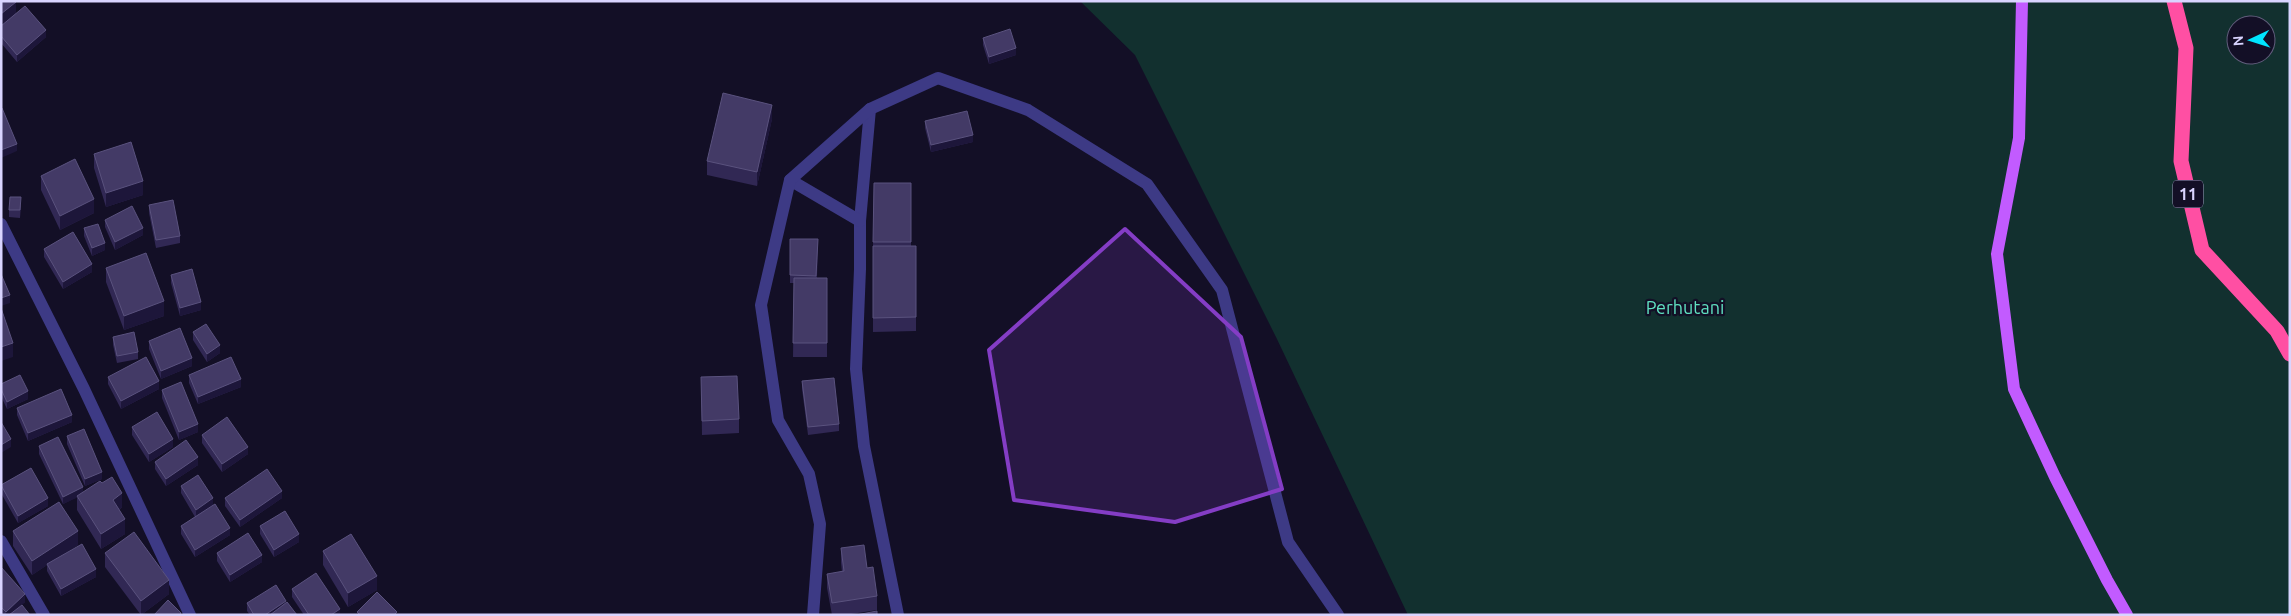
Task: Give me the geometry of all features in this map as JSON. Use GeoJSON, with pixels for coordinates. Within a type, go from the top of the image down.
{"type":"FeatureCollection","features":[{"type":"Feature","properties":{"kind":"highway","name":"11"},"geometry":{"type":"LineString","coordinates":[[2174,1],[2186,48],[2181,161],[2202,250],[2277,331],[2290,354]]}},
{"type":"Feature","properties":{"kind":"main road"},"geometry":{"type":"LineString","coordinates":[[2022,1],[2018,138],[1997,254],[2014,389],[2055,477],[2107,580],[2128,615]]}},
{"type":"Feature","properties":{"kind":"street"},"geometry":{"type":"LineString","coordinates":[[813,615],[820,524],[809,474],[778,420],[761,305],[790,180],[870,109],[938,78],[1028,110],[1147,184],[1222,290],[1288,542],[1338,615]]}},
{"type":"Feature","properties":{"kind":"street"},"geometry":{"type":"LineString","coordinates":[[870,109],[860,221],[856,369],[864,446],[898,615]]}},
{"type":"Feature","properties":{"kind":"street"},"geometry":{"type":"LineString","coordinates":[[790,180],[860,221]]}},
{"type":"Feature","properties":{"kind":"street"},"geometry":{"type":"LineString","coordinates":[[1,224],[84,389],[190,615]]}},
{"type":"Feature","properties":{"kind":"street"},"geometry":{"type":"LineString","coordinates":[[1,541],[44,615]]}},
{"type":"Feature","properties":{"kind":"highlighted area"},"geometry":{"type":"Polygon","coordinates":[[[1125,229],[1241,337],[1282,489],[1175,522],[1014,500],[989,350],[1125,229]]]}},
{"type":"Feature","properties":{"kind":"green space","name":"Perhutani"},"geometry":{"type":"Polygon","coordinates":[[[1080,1],[2290,1],[2290,615],[1408,615],[1276,337],[1135,55],[1080,1]]]}},
{"type":"Feature","properties":{"kind":"building"},"geometry":{"type":"Polygon","coordinates":[[[1,1],[15,1],[16,2],[1,14],[1,1]]]}},
{"type":"Feature","properties":{"kind":"building"},"geometry":{"type":"Polygon","coordinates":[[[25,6],[46,30],[17,55],[1,36],[1,26],[25,6]]]}},
{"type":"Feature","properties":{"kind":"building"},"geometry":{"type":"Polygon","coordinates":[[[1010,29],[1016,48],[989,57],[983,38],[1010,29]]]}},
{"type":"Feature","properties":{"kind":"building"},"geometry":{"type":"Polygon","coordinates":[[[723,93],[772,105],[757,172],[707,161],[723,93]]]}},
{"type":"Feature","properties":{"kind":"building"},"geometry":{"type":"Polygon","coordinates":[[[1,109],[17,144],[1,150],[1,109]]]}},
{"type":"Feature","properties":{"kind":"building"},"geometry":{"type":"Polygon","coordinates":[[[967,111],[973,135],[931,145],[925,121],[967,111]]]}},
{"type":"Feature","properties":{"kind":"building"},"geometry":{"type":"Polygon","coordinates":[[[131,142],[143,181],[106,193],[94,154],[131,142]]]}},
{"type":"Feature","properties":{"kind":"building"},"geometry":{"type":"Polygon","coordinates":[[[75,159],[94,199],[60,216],[41,176],[75,159]]]}},
{"type":"Feature","properties":{"kind":"building"},"geometry":{"type":"Polygon","coordinates":[[[874,183],[911,183],[911,242],[873,242],[874,183]]]}},
{"type":"Feature","properties":{"kind":"building"},"geometry":{"type":"Polygon","coordinates":[[[10,197],[21,197],[20,210],[9,210],[10,197]]]}},
{"type":"Feature","properties":{"kind":"building"},"geometry":{"type":"Polygon","coordinates":[[[173,200],[180,236],[156,240],[149,205],[173,200]]]}},
{"type":"Feature","properties":{"kind":"building"},"geometry":{"type":"Polygon","coordinates":[[[132,206],[143,228],[115,242],[105,220],[132,206]]]}},
{"type":"Feature","properties":{"kind":"building"},"geometry":{"type":"Polygon","coordinates":[[[98,224],[105,243],[92,248],[84,228],[98,224]]]}},
{"type":"Feature","properties":{"kind":"building"},"geometry":{"type":"Polygon","coordinates":[[[73,232],[92,264],[63,282],[44,249],[73,232]]]}},
{"type":"Feature","properties":{"kind":"building"},"geometry":{"type":"Polygon","coordinates":[[[790,239],[818,239],[816,276],[790,275],[790,239]]]}},
{"type":"Feature","properties":{"kind":"building"},"geometry":{"type":"Polygon","coordinates":[[[873,246],[916,246],[916,317],[873,318],[873,246]]]}},
{"type":"Feature","properties":{"kind":"building"},"geometry":{"type":"Polygon","coordinates":[[[146,253],[164,301],[124,316],[106,268],[146,253]]]}},
{"type":"Feature","properties":{"kind":"building"},"geometry":{"type":"Polygon","coordinates":[[[192,269],[201,302],[180,308],[171,275],[192,269]]]}},
{"type":"Feature","properties":{"kind":"building"},"geometry":{"type":"Polygon","coordinates":[[[1,274],[10,295],[1,298],[1,274]]]}},
{"type":"Feature","properties":{"kind":"building"},"geometry":{"type":"Polygon","coordinates":[[[794,278],[827,278],[827,343],[793,343],[794,278]]]}},
{"type":"Feature","properties":{"kind":"building"},"geometry":{"type":"Polygon","coordinates":[[[1,308],[13,343],[1,347],[1,308]]]}},
{"type":"Feature","properties":{"kind":"building"},"geometry":{"type":"Polygon","coordinates":[[[206,324],[220,345],[207,354],[193,332],[206,324]]]}},
{"type":"Feature","properties":{"kind":"building"},"geometry":{"type":"Polygon","coordinates":[[[180,328],[192,358],[161,371],[149,341],[180,328]]]}},
{"type":"Feature","properties":{"kind":"building"},"geometry":{"type":"Polygon","coordinates":[[[134,332],[138,352],[117,356],[113,337],[134,332]]]}},
{"type":"Feature","properties":{"kind":"building"},"geometry":{"type":"Polygon","coordinates":[[[146,357],[159,381],[121,401],[108,377],[146,357]]]}},
{"type":"Feature","properties":{"kind":"building"},"geometry":{"type":"Polygon","coordinates":[[[231,357],[241,379],[198,397],[189,375],[231,357]]]}},
{"type":"Feature","properties":{"kind":"building"},"geometry":{"type":"Polygon","coordinates":[[[20,375],[28,391],[7,402],[1,389],[1,384],[20,375]]]}},
{"type":"Feature","properties":{"kind":"building"},"geometry":{"type":"Polygon","coordinates":[[[737,376],[739,419],[702,421],[701,377],[737,376]]]}},
{"type":"Feature","properties":{"kind":"building"},"geometry":{"type":"Polygon","coordinates":[[[834,378],[839,424],[808,427],[802,381],[834,378]]]}},
{"type":"Feature","properties":{"kind":"building"},"geometry":{"type":"Polygon","coordinates":[[[181,382],[198,424],[179,432],[162,390],[181,382]]]}},
{"type":"Feature","properties":{"kind":"building"},"geometry":{"type":"Polygon","coordinates":[[[61,389],[72,415],[28,433],[17,408],[61,389]]]}},
{"type":"Feature","properties":{"kind":"building"},"geometry":{"type":"Polygon","coordinates":[[[157,412],[173,439],[149,454],[132,427],[157,412]]]}},
{"type":"Feature","properties":{"kind":"building"},"geometry":{"type":"Polygon","coordinates":[[[227,417],[248,447],[222,464],[202,435],[227,417]]]}},
{"type":"Feature","properties":{"kind":"building"},"geometry":{"type":"Polygon","coordinates":[[[1,422],[11,439],[1,445],[1,422]]]}},
{"type":"Feature","properties":{"kind":"building"},"geometry":{"type":"Polygon","coordinates":[[[84,429],[102,472],[85,479],[67,436],[84,429]]]}},
{"type":"Feature","properties":{"kind":"building"},"geometry":{"type":"Polygon","coordinates":[[[58,437],[83,487],[63,497],[39,446],[58,437]]]}},
{"type":"Feature","properties":{"kind":"building"},"geometry":{"type":"Polygon","coordinates":[[[186,440],[198,457],[166,479],[155,462],[186,440]]]}},
{"type":"Feature","properties":{"kind":"building"},"geometry":{"type":"Polygon","coordinates":[[[31,468],[48,498],[18,516],[1,485],[31,468]]]}},
{"type":"Feature","properties":{"kind":"building"},"geometry":{"type":"Polygon","coordinates":[[[267,469],[282,491],[240,520],[225,498],[267,469]]]}},
{"type":"Feature","properties":{"kind":"building"},"geometry":{"type":"Polygon","coordinates":[[[198,475],[213,498],[196,510],[181,486],[198,475]]]}},
{"type":"Feature","properties":{"kind":"building"},"geometry":{"type":"Polygon","coordinates":[[[112,477],[122,493],[113,500],[125,519],[101,534],[77,496],[100,481],[102,483],[112,477]]]}},
{"type":"Feature","properties":{"kind":"building"},"geometry":{"type":"Polygon","coordinates":[[[59,502],[78,531],[32,561],[13,531],[59,502]]]}},
{"type":"Feature","properties":{"kind":"building"},"geometry":{"type":"Polygon","coordinates":[[[215,504],[230,528],[195,550],[181,526],[215,504]]]}},
{"type":"Feature","properties":{"kind":"building"},"geometry":{"type":"Polygon","coordinates":[[[285,511],[299,534],[274,550],[260,526],[285,511]]]}},
{"type":"Feature","properties":{"kind":"building"},"geometry":{"type":"Polygon","coordinates":[[[134,532],[169,580],[141,601],[105,553],[134,532]]]}},
{"type":"Feature","properties":{"kind":"building"},"geometry":{"type":"Polygon","coordinates":[[[248,533],[262,555],[230,575],[217,553],[248,533]]]}},
{"type":"Feature","properties":{"kind":"building"},"geometry":{"type":"Polygon","coordinates":[[[351,534],[377,576],[348,593],[323,551],[351,534]]]}},
{"type":"Feature","properties":{"kind":"building"},"geometry":{"type":"Polygon","coordinates":[[[82,544],[96,569],[61,589],[47,564],[82,544]]]}},
{"type":"Feature","properties":{"kind":"building"},"geometry":{"type":"Polygon","coordinates":[[[864,545],[867,568],[873,567],[877,596],[832,603],[827,574],[844,571],[841,548],[864,545]]]}},
{"type":"Feature","properties":{"kind":"building"},"geometry":{"type":"Polygon","coordinates":[[[1,567],[25,594],[6,612],[1,607],[1,567]]]}},
{"type":"Feature","properties":{"kind":"building"},"geometry":{"type":"Polygon","coordinates":[[[316,573],[340,609],[331,615],[309,615],[292,589],[316,573]]]}},
{"type":"Feature","properties":{"kind":"building"},"geometry":{"type":"Polygon","coordinates":[[[276,585],[286,601],[265,615],[254,615],[247,603],[276,585]]]}},
{"type":"Feature","properties":{"kind":"building"},"geometry":{"type":"Polygon","coordinates":[[[377,592],[397,612],[394,615],[360,615],[357,612],[377,592]]]}},
{"type":"Feature","properties":{"kind":"building"},"geometry":{"type":"Polygon","coordinates":[[[168,600],[181,613],[179,615],[154,615],[168,600]]]}},
{"type":"Feature","properties":{"kind":"building"},"geometry":{"type":"Polygon","coordinates":[[[287,602],[297,615],[270,615],[287,602]]]}},
{"type":"Feature","properties":{"kind":"building"},"geometry":{"type":"Polygon","coordinates":[[[22,605],[30,615],[9,615],[22,605]]]}},
{"type":"Feature","properties":{"kind":"building"},"geometry":{"type":"Polygon","coordinates":[[[877,611],[877,615],[856,615],[877,611]]]}}]}
